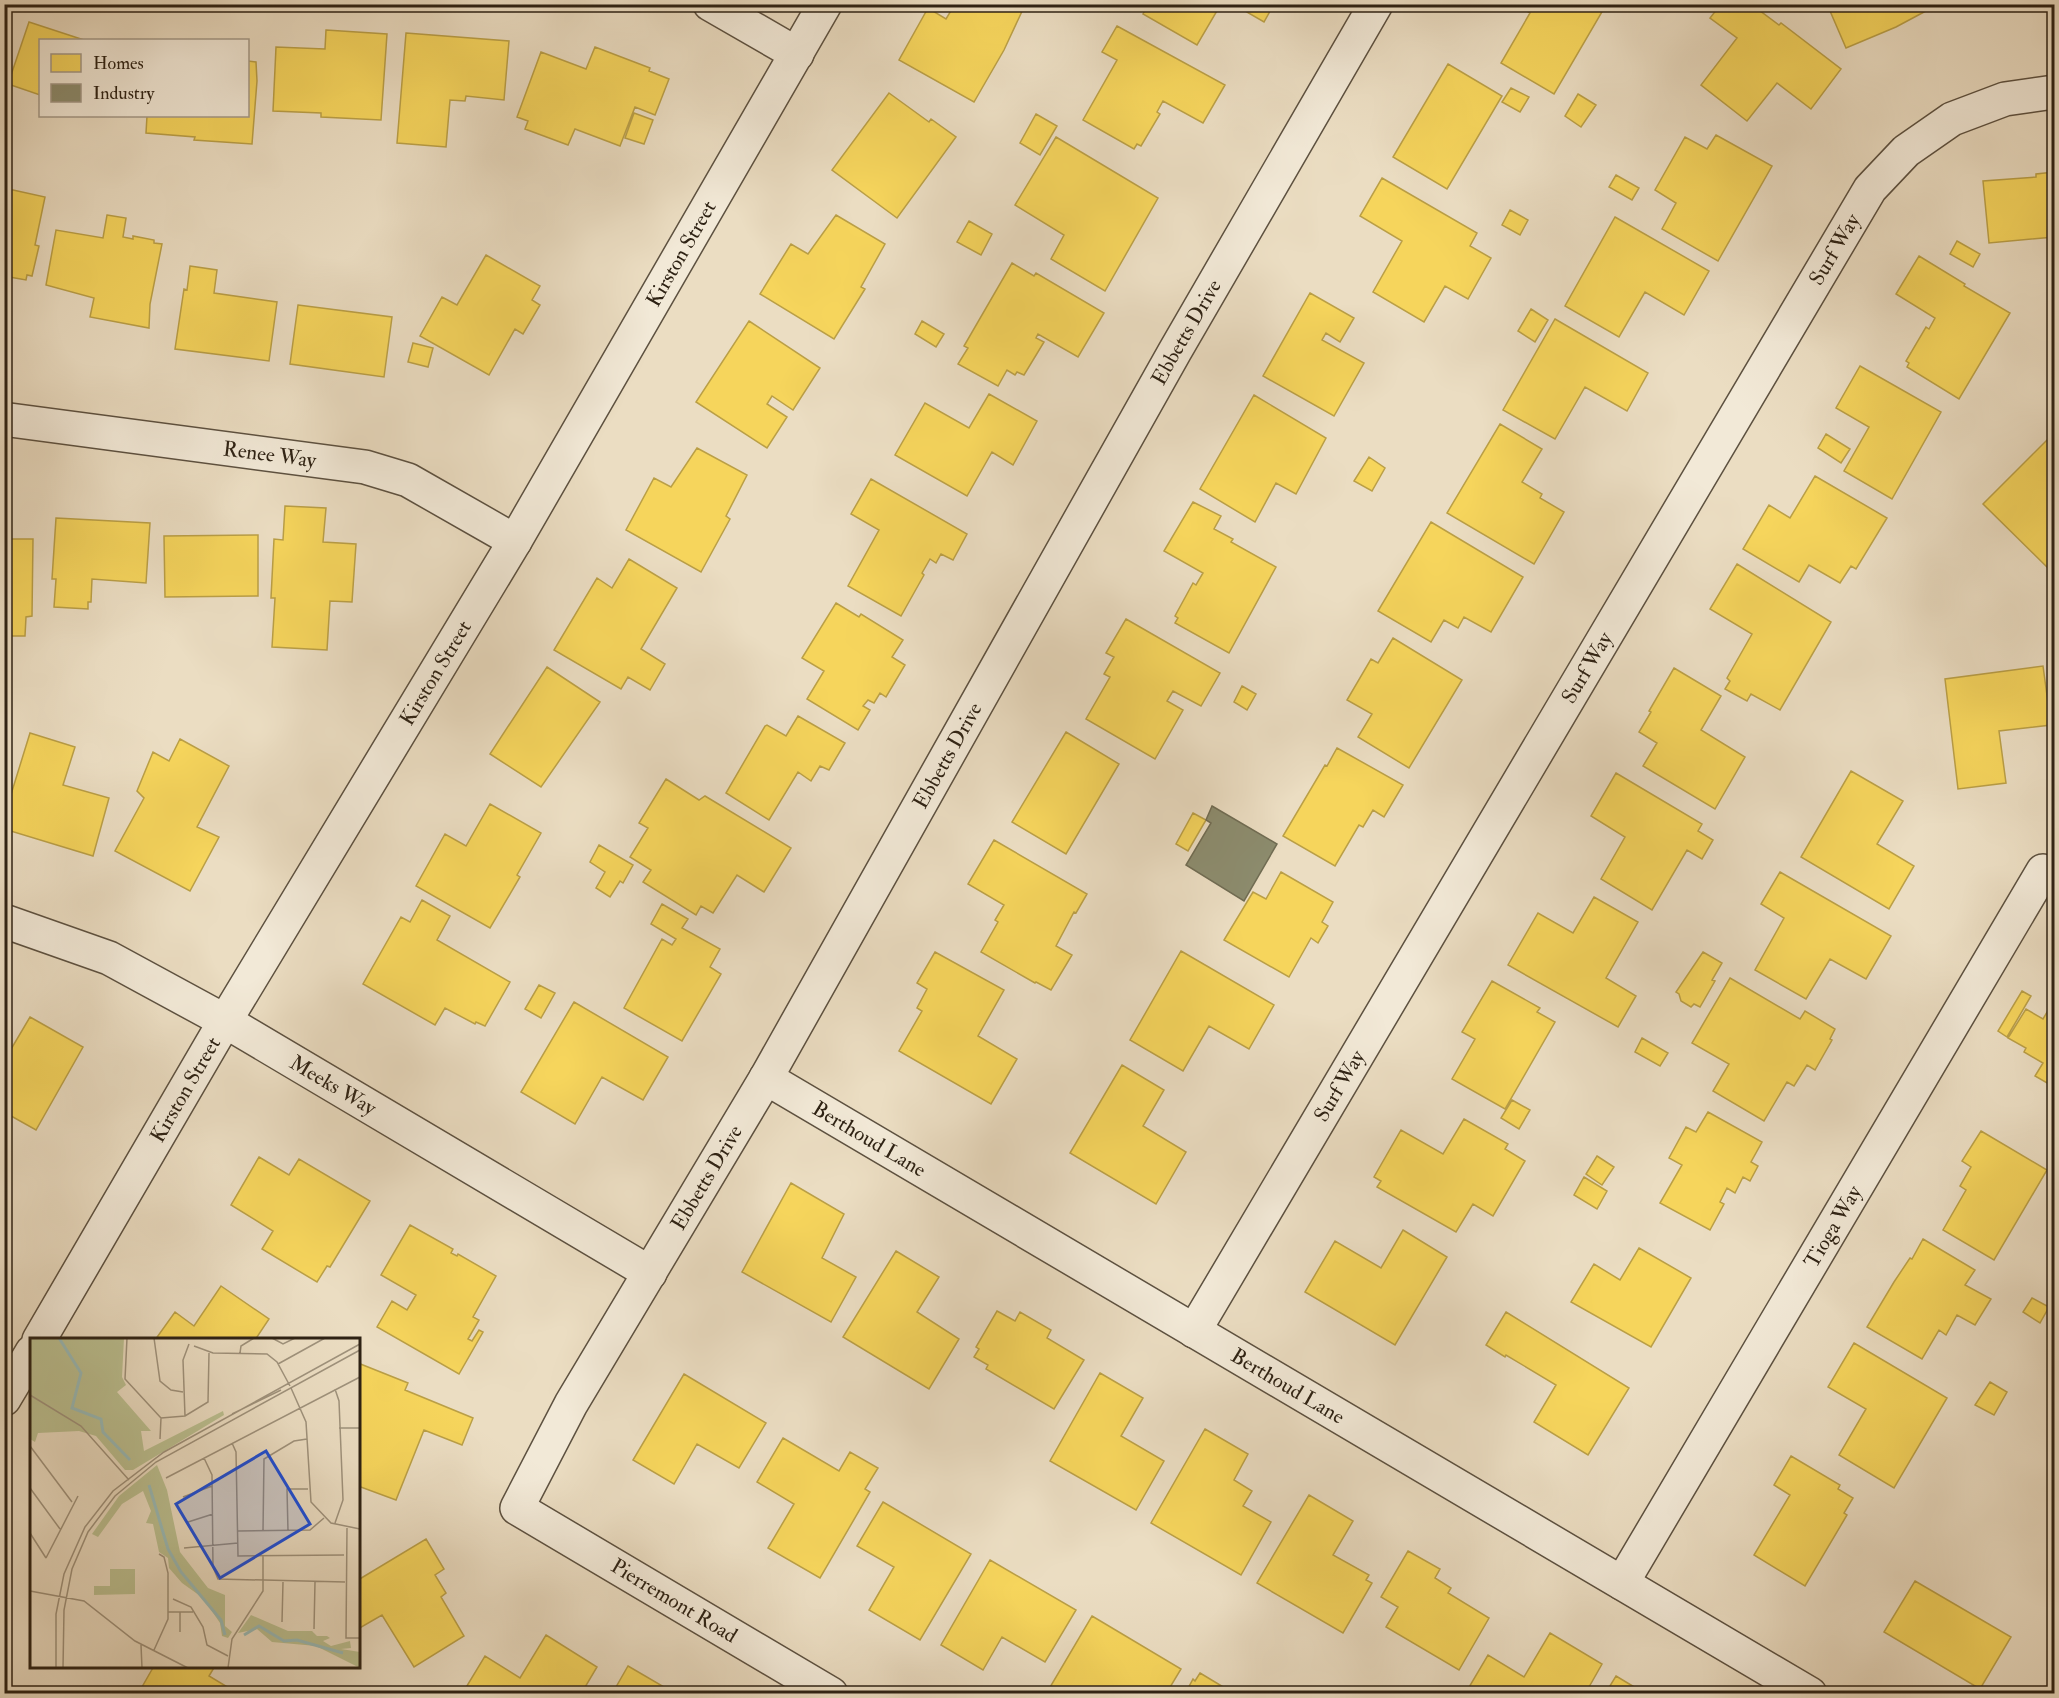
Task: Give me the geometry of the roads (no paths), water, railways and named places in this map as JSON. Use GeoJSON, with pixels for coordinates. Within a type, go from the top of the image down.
{"type":"FeatureCollection","features":[{"type":"Feature","properties":{"kind":"street"},"geometry":{"type":"LineString","coordinates":[[710,4],[797,54]]}},
{"type":"Feature","properties":{"kind":"street","name":"Kirston Street"},"geometry":{"type":"LineString","coordinates":[[40,1338],[225,1021],[515,541],[825,4]]}},
{"type":"Feature","properties":{"kind":"street","name":"Ebbetts Drive"},"geometry":{"type":"LineString","coordinates":[[517,1508],[571,1404],[766,1078],[1176,351],[1376,4]]}},
{"type":"Feature","properties":{"kind":"street","name":"Surf Way"},"geometry":{"type":"LineString","coordinates":[[1194,1331],[1870,189],[1906,151],[1952,119],[2005,99],[2055,92]]}},
{"type":"Feature","properties":{"kind":"street","name":"Renee Way"},"geometry":{"type":"LineString","coordinates":[[10,420],[365,467],[408,480],[515,541]]}},
{"type":"Feature","properties":{"kind":"street","name":"Tioga Way"},"geometry":{"type":"LineString","coordinates":[[1622,1583],[2049,874]]}},
{"type":"Feature","properties":{"kind":"street","name":"Meeks Way"},"geometry":{"type":"LineString","coordinates":[[4,921],[109,958],[225,1021],[650,1273]]}},
{"type":"Feature","properties":{"kind":"street","name":"Berthoud Lane"},"geometry":{"type":"LineString","coordinates":[[766,1078],[1810,1694]]}},
{"type":"Feature","properties":{"kind":"street"},"geometry":{"type":"LineString","coordinates":[[4,1399],[30,1355]]}},
{"type":"Feature","properties":{"kind":"street","name":"Pierremont Road"},"geometry":{"type":"LineString","coordinates":[[517,1508],[831,1694]]}}]}
